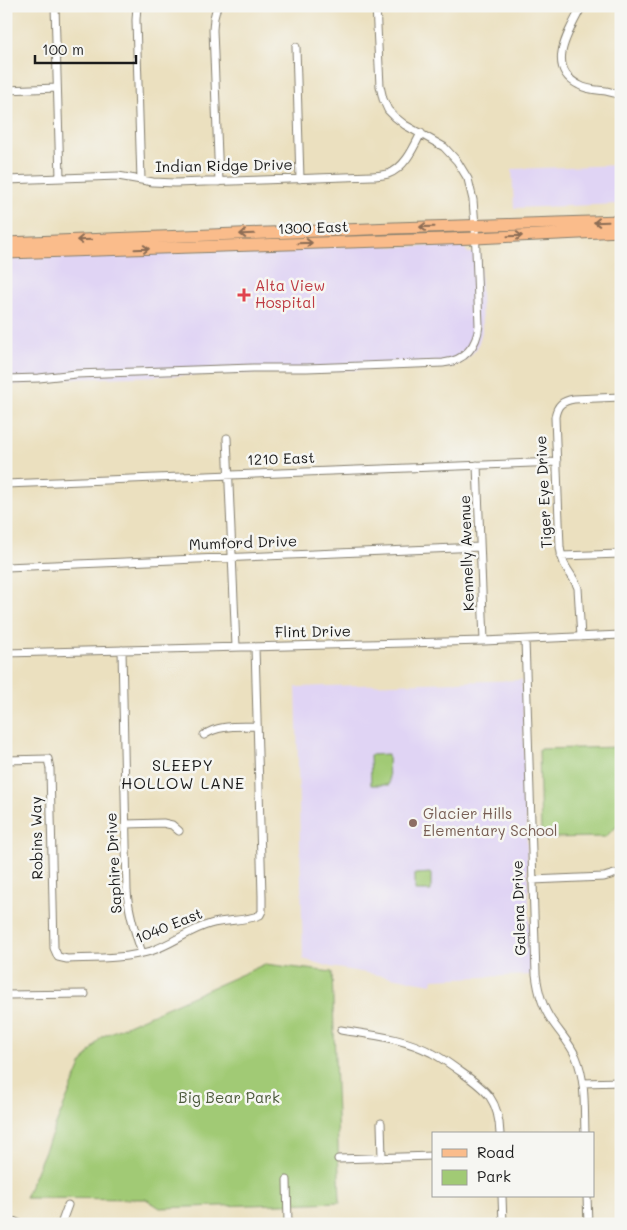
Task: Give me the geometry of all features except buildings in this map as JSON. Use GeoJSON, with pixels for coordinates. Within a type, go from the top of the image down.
{"type":"FeatureCollection","features":[{"type":"Feature","properties":{"kind":"main road","name":"1300 East"},"geometry":{"type":"LineString","coordinates":[[6,254],[476,232],[621,221]]}},
{"type":"Feature","properties":{"kind":"main road","name":"1300 East"},"geometry":{"type":"LineString","coordinates":[[6,243],[394,228],[476,232],[621,231]]}},
{"type":"Feature","properties":{"kind":"street"},"geometry":{"type":"LineString","coordinates":[[55,6],[60,178]]}},
{"type":"Feature","properties":{"kind":"street"},"geometry":{"type":"LineString","coordinates":[[137,6],[141,180]]}},
{"type":"Feature","properties":{"kind":"street"},"geometry":{"type":"LineString","coordinates":[[217,6],[213,30],[219,182]]}},
{"type":"Feature","properties":{"kind":"street"},"geometry":{"type":"LineString","coordinates":[[6,380],[66,375],[244,368],[324,368],[443,363],[453,362],[469,351],[478,331],[476,232],[468,179],[462,167],[444,147],[405,125],[388,110],[380,86],[376,7],[384,6]]}},
{"type":"Feature","properties":{"kind":"street"},"geometry":{"type":"LineString","coordinates":[[582,6],[562,49],[561,60],[564,70],[570,79],[579,86],[621,95]]}},
{"type":"Feature","properties":{"kind":"street"},"geometry":{"type":"LineString","coordinates":[[296,47],[300,179]]}},
{"type":"Feature","properties":{"kind":"street"},"geometry":{"type":"LineString","coordinates":[[6,90],[57,88]]}},
{"type":"Feature","properties":{"kind":"street","name":"Indian Ridge Drive"},"geometry":{"type":"LineString","coordinates":[[6,180],[118,176],[164,183],[372,176],[390,173],[400,166],[421,133]]}},
{"type":"Feature","properties":{"kind":"street","name":"Tiger Eye Drive"},"geometry":{"type":"LineString","coordinates":[[581,637],[578,588],[561,556],[559,539],[556,410],[566,400],[621,397]]}},
{"type":"Feature","properties":{"kind":"street"},"geometry":{"type":"LineString","coordinates":[[227,438],[236,648]]}},
{"type":"Feature","properties":{"kind":"street","name":"1210 East"},"geometry":{"type":"LineString","coordinates":[[6,484],[557,462]]}},
{"type":"Feature","properties":{"kind":"street","name":"Kennelly Avenue"},"geometry":{"type":"LineString","coordinates":[[477,465],[484,641]]}},
{"type":"Feature","properties":{"kind":"street","name":"Mumford Drive"},"geometry":{"type":"LineString","coordinates":[[6,567],[480,547]]}},
{"type":"Feature","properties":{"kind":"street"},"geometry":{"type":"LineString","coordinates":[[561,556],[621,554]]}},
{"type":"Feature","properties":{"kind":"street","name":"Flint Drive"},"geometry":{"type":"LineString","coordinates":[[6,653],[525,640],[621,635]]}},
{"type":"Feature","properties":{"kind":"street","name":"Galena Drive"},"geometry":{"type":"LineString","coordinates":[[525,640],[535,966],[542,1005],[575,1054],[580,1066],[583,1083],[585,1132]]}},
{"type":"Feature","properties":{"kind":"street"},"geometry":{"type":"LineString","coordinates":[[204,735],[222,727],[257,726],[255,647]]}},
{"type":"Feature","properties":{"kind":"street","name":"Saphire Drive"},"geometry":{"type":"LineString","coordinates":[[122,650],[128,907],[142,953]]}},
{"type":"Feature","properties":{"kind":"street","name":"1040 East"},"geometry":{"type":"LineString","coordinates":[[58,957],[67,959],[109,957],[142,953],[161,947],[184,934],[212,923],[260,915],[262,904],[257,726]]}},
{"type":"Feature","properties":{"kind":"street","name":"Robins Way"},"geometry":{"type":"LineString","coordinates":[[6,760],[48,759],[50,769],[54,948],[58,957]]}},
{"type":"Feature","properties":{"kind":"street"},"geometry":{"type":"LineString","coordinates":[[126,824],[164,823],[172,825],[179,831]]}},
{"type":"Feature","properties":{"kind":"street"},"geometry":{"type":"LineString","coordinates":[[532,880],[604,877],[621,872]]}},
{"type":"Feature","properties":{"kind":"street"},"geometry":{"type":"LineString","coordinates":[[6,995],[85,994]]}},
{"type":"Feature","properties":{"kind":"street"},"geometry":{"type":"LineString","coordinates":[[342,1030],[405,1042],[431,1052],[471,1080],[488,1095],[498,1111],[500,1132]]}},
{"type":"Feature","properties":{"kind":"street"},"geometry":{"type":"LineString","coordinates":[[583,1083],[621,1082]]}},
{"type":"Feature","properties":{"kind":"street"},"geometry":{"type":"LineString","coordinates":[[381,1123],[382,1158]]}},
{"type":"Feature","properties":{"kind":"street"},"geometry":{"type":"LineString","coordinates":[[338,1159],[432,1156]]}},
{"type":"Feature","properties":{"kind":"street"},"geometry":{"type":"LineString","coordinates":[[287,1180],[288,1224]]}},
{"type":"Feature","properties":{"kind":"street"},"geometry":{"type":"LineString","coordinates":[[502,1198],[503,1224]]}},
{"type":"Feature","properties":{"kind":"street"},"geometry":{"type":"LineString","coordinates":[[587,1198],[588,1224]]}},
{"type":"Feature","properties":{"kind":"street"},"geometry":{"type":"LineString","coordinates":[[61,1224],[68,1205]]}},
{"type":"Feature","properties":{"kind":"street"},"geometry":{"type":"LineString","coordinates":[[6,1218],[20,1224]]}},
{"type":"Feature","properties":{"kind":"shaded area"},"geometry":{"type":"Polygon","coordinates":[[[621,165],[621,204],[514,208],[512,169],[621,165]]]}},
{"type":"Feature","properties":{"kind":"shaded area","name":"Alta View Hospital"},"geometry":{"type":"Polygon","coordinates":[[[381,245],[396,247],[460,246],[468,253],[480,253],[482,332],[477,348],[466,360],[452,367],[67,379],[6,385],[6,258],[381,245]]]}},
{"type":"Feature","properties":{"kind":"shaded area","name":"Glacier Hills Elementary School"},"geometry":{"type":"Polygon","coordinates":[[[522,680],[531,975],[433,979],[432,984],[331,967],[303,959],[296,687],[522,680]]]}},
{"type":"Feature","properties":{"kind":"green space"},"geometry":{"type":"Polygon","coordinates":[[[621,747],[621,823],[605,837],[541,838],[539,749],[621,747]]]}},
{"type":"Feature","properties":{"kind":"green space"},"geometry":{"type":"Polygon","coordinates":[[[388,754],[389,785],[371,785],[370,755],[388,754]]]}},
{"type":"Feature","properties":{"kind":"green space"},"geometry":{"type":"Polygon","coordinates":[[[431,873],[431,891],[415,891],[415,874],[431,873]]]}},
{"type":"Feature","properties":{"kind":"green space","name":"Big Bear Park"},"geometry":{"type":"Polygon","coordinates":[[[265,964],[332,972],[340,1202],[160,1208],[146,1199],[25,1198],[81,1065],[101,1037],[265,964]]]}},
{"type":"Feature","properties":{"kind":"place","name":"Alta View Hospital"},"geometry":{"type":"Point","coordinates":[244,295]}},
{"type":"Feature","properties":{"kind":"place","name":"Glacier Hills Elementary School"},"geometry":{"type":"Point","coordinates":[413,823]}},
{"type":"Feature","properties":{"kind":"district","name":"SLEEPY HOLLOW LANE"},"geometry":{"type":"Point","coordinates":[183,774]}}]}
